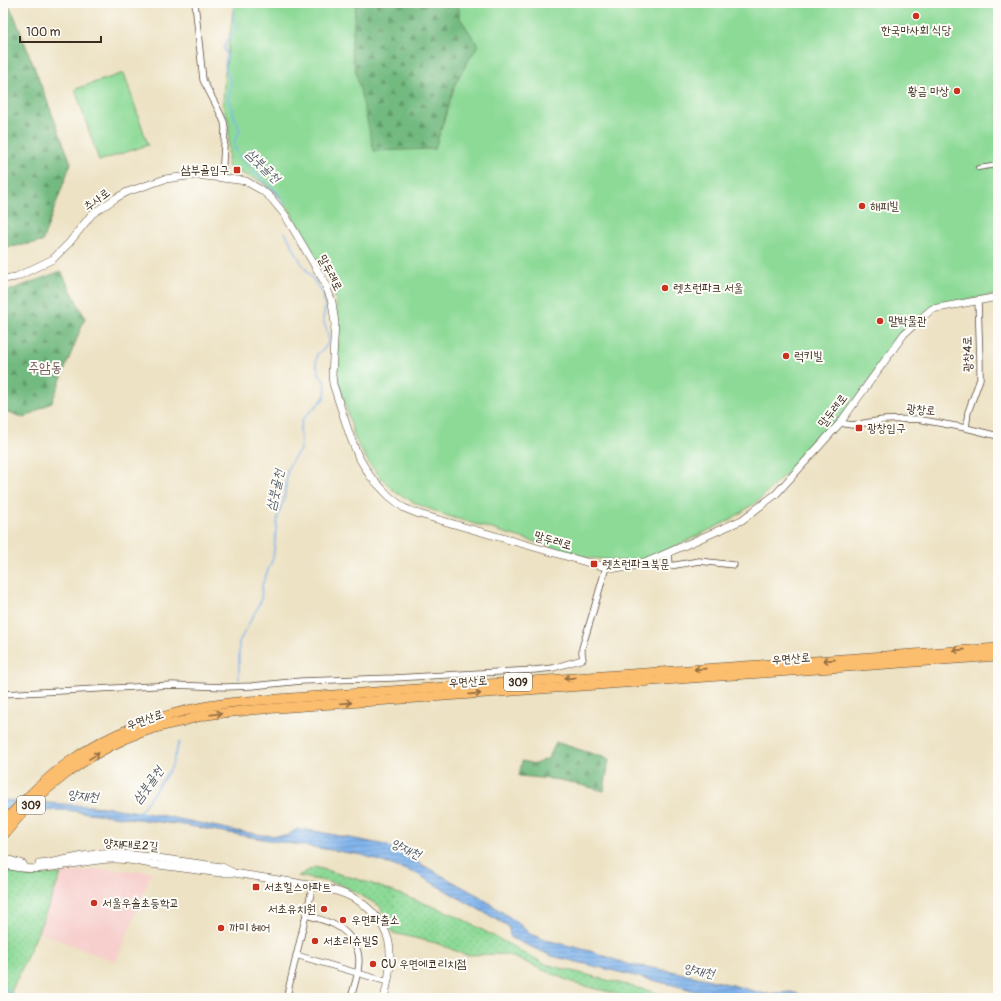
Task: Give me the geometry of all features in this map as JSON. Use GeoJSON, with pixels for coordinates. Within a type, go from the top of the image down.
{"type":"FeatureCollection","features":[{"type":"Feature","properties":{"kind":"highway","name":"우면산로"},"geometry":{"type":"LineString","coordinates":[[3,823],[53,774],[71,760],[90,749],[115,735],[141,725],[170,715],[207,706],[241,702],[998,648]]}},
{"type":"Feature","properties":{"kind":"highway","name":"우면산로"},"geometry":{"type":"LineString","coordinates":[[3,836],[31,804],[62,778],[98,753],[118,742],[142,732],[206,715],[998,656]]}},
{"type":"Feature","properties":{"kind":"street"},"geometry":{"type":"LineString","coordinates":[[195,3],[203,80],[224,122],[225,129],[222,178]]}},
{"type":"Feature","properties":{"kind":"street"},"geometry":{"type":"LineString","coordinates":[[978,168],[998,165]]}},
{"type":"Feature","properties":{"kind":"street","name":"추사로"},"geometry":{"type":"LineString","coordinates":[[3,279],[16,277],[53,259],[70,243],[92,214],[127,192],[165,179],[178,177],[196,175],[222,178]]}},
{"type":"Feature","properties":{"kind":"street","name":"말두레로"},"geometry":{"type":"LineString","coordinates":[[222,178],[246,181],[263,191],[271,198],[285,215],[325,283],[332,302],[335,323],[332,370],[333,384],[358,456],[370,476],[404,508],[419,514],[606,567],[626,568],[647,562],[742,520],[776,494],[840,423],[904,334],[918,321],[932,309],[998,298]]}},
{"type":"Feature","properties":{"kind":"street","name":"광창4로"},"geometry":{"type":"LineString","coordinates":[[966,428],[968,412],[980,379],[978,301]]}},
{"type":"Feature","properties":{"kind":"street","name":"광창로"},"geometry":{"type":"LineString","coordinates":[[840,423],[852,425],[883,420],[917,419],[966,428],[998,436]]}},
{"type":"Feature","properties":{"kind":"street"},"geometry":{"type":"LineString","coordinates":[[669,553],[670,566],[699,561],[734,565]]}},
{"type":"Feature","properties":{"kind":"street"},"geometry":{"type":"LineString","coordinates":[[3,694],[172,685],[225,687],[252,686],[301,681],[394,678],[553,668],[583,659],[582,648],[606,567]]}},
{"type":"Feature","properties":{"kind":"street","name":"양재대로2길"},"geometry":{"type":"LineString","coordinates":[[3,858],[20,863],[38,864],[87,855],[114,853],[222,867],[234,873]]}},
{"type":"Feature","properties":{"kind":"street","name":"양재대로2길"},"geometry":{"type":"LineString","coordinates":[[3,864],[26,869],[36,869],[118,859],[221,873],[234,873],[313,885],[346,894],[359,901],[374,913],[384,929],[389,945],[390,960],[388,982],[384,998]]}},
{"type":"Feature","properties":{"kind":"street"},"geometry":{"type":"LineString","coordinates":[[300,998],[286,996],[313,885]]}},
{"type":"Feature","properties":{"kind":"street"},"geometry":{"type":"LineString","coordinates":[[306,915],[332,923],[343,929],[348,934],[356,948],[359,961],[351,998]]}},
{"type":"Feature","properties":{"kind":"street"},"geometry":{"type":"LineString","coordinates":[[296,955],[388,982]]}},
{"type":"Feature","properties":{"kind":"shaded area","name":"서울우솔초등학교"},"geometry":{"type":"Polygon","coordinates":[[[100,869],[152,872],[116,962],[38,932],[61,874],[100,869]]]}},
{"type":"Feature","properties":{"kind":"green space"},"geometry":{"type":"Polygon","coordinates":[[[3,3],[7,3],[14,15],[71,163],[42,242],[3,248],[3,3]]]}},
{"type":"Feature","properties":{"kind":"green space","name":"렛츠런파크 서울"},"geometry":{"type":"Polygon","coordinates":[[[234,3],[356,3],[351,51],[374,151],[435,149],[456,82],[478,45],[460,18],[458,3],[998,3],[998,294],[933,306],[918,318],[845,412],[822,438],[758,501],[730,520],[654,557],[625,561],[589,558],[448,516],[417,504],[395,492],[370,465],[355,439],[337,375],[338,326],[336,302],[331,281],[309,248],[289,209],[276,193],[260,181],[231,169],[228,166],[229,122],[223,107],[224,81],[234,3]]]}},
{"type":"Feature","properties":{"kind":"green space"},"geometry":{"type":"Polygon","coordinates":[[[356,3],[458,3],[460,18],[478,45],[456,82],[435,149],[373,151],[351,51],[356,3]]]}},
{"type":"Feature","properties":{"kind":"green space"},"geometry":{"type":"Polygon","coordinates":[[[124,73],[148,145],[99,161],[75,89],[124,73]]]}},
{"type":"Feature","properties":{"kind":"green space"},"geometry":{"type":"Polygon","coordinates":[[[61,271],[85,318],[52,402],[24,418],[3,410],[3,293],[61,271]]]}},
{"type":"Feature","properties":{"kind":"green space"},"geometry":{"type":"Polygon","coordinates":[[[556,742],[609,759],[604,791],[561,780],[519,776],[522,761],[535,764],[549,758],[556,742]]]}},
{"type":"Feature","properties":{"kind":"green space"},"geometry":{"type":"Polygon","coordinates":[[[315,867],[367,882],[453,914],[545,964],[677,998],[634,998],[576,984],[506,954],[466,955],[436,943],[393,933],[380,906],[340,884],[298,876],[315,867]]]}},
{"type":"Feature","properties":{"kind":"green space"},"geometry":{"type":"Polygon","coordinates":[[[3,869],[25,875],[61,874],[38,932],[11,992],[16,998],[3,998],[3,869]]]}},
{"type":"Feature","properties":{"kind":"water"},"geometry":{"type":"Polygon","coordinates":[[[3,800],[105,807],[165,816],[263,835],[287,836],[297,829],[386,845],[479,896],[518,923],[530,934],[546,940],[594,952],[627,964],[671,971],[765,994],[791,992],[812,998],[714,998],[685,988],[552,956],[511,938],[508,926],[415,873],[362,855],[184,825],[65,810],[3,813],[3,800]]]}},
{"type":"Feature","properties":{"kind":"waterway","name":"삼붓골천"},"geometry":{"type":"LineString","coordinates":[[236,3],[234,6],[233,17],[236,26],[235,31],[227,41],[224,48],[227,54],[225,66],[231,84],[228,99],[240,131],[234,142],[236,151],[250,169],[277,192],[285,205]]}},
{"type":"Feature","properties":{"kind":"waterway","name":"삼붓골천"},"geometry":{"type":"LineString","coordinates":[[239,679],[239,642],[261,601],[262,585],[273,558],[278,515],[284,500],[288,468],[300,450],[300,431],[302,420],[324,398],[326,389],[316,363],[317,354],[324,349],[329,341],[323,319],[325,308],[323,293],[302,264],[285,232]]}},
{"type":"Feature","properties":{"kind":"waterway","name":"삼붓골천"},"geometry":{"type":"LineString","coordinates":[[139,813],[171,768],[179,742]]}},
{"type":"Feature","properties":{"kind":"waterway"},"geometry":{"type":"LineString","coordinates":[[3,984],[12,998]]}},
{"type":"Feature","properties":{"kind":"place","name":"한국마사회 식당"},"geometry":{"type":"Point","coordinates":[916,16]}},
{"type":"Feature","properties":{"kind":"place","name":"황금 마상"},"geometry":{"type":"Point","coordinates":[957,91]}},
{"type":"Feature","properties":{"kind":"place","name":"삼부골입구"},"geometry":{"type":"Point","coordinates":[237,170]}},
{"type":"Feature","properties":{"kind":"place","name":"해피빌"},"geometry":{"type":"Point","coordinates":[862,206]}},
{"type":"Feature","properties":{"kind":"place","name":"렛츠런파크 서울"},"geometry":{"type":"Point","coordinates":[665,288]}},
{"type":"Feature","properties":{"kind":"place","name":"말박물관"},"geometry":{"type":"Point","coordinates":[880,321]}},
{"type":"Feature","properties":{"kind":"place","name":"럭키빌"},"geometry":{"type":"Point","coordinates":[786,356]}},
{"type":"Feature","properties":{"kind":"place","name":"광창입구"},"geometry":{"type":"Point","coordinates":[859,428]}},
{"type":"Feature","properties":{"kind":"place","name":"렛츠런파크북문"},"geometry":{"type":"Point","coordinates":[594,564]}},
{"type":"Feature","properties":{"kind":"place","name":"서초힐스아파트"},"geometry":{"type":"Point","coordinates":[256,887]}},
{"type":"Feature","properties":{"kind":"place","name":"서울우솔초등학교"},"geometry":{"type":"Point","coordinates":[94,903]}},
{"type":"Feature","properties":{"kind":"place","name":"서초유치원"},"geometry":{"type":"Point","coordinates":[324,909]}},
{"type":"Feature","properties":{"kind":"place","name":"우면파출소"},"geometry":{"type":"Point","coordinates":[343,920]}},
{"type":"Feature","properties":{"kind":"place","name":"까미 헤어"},"geometry":{"type":"Point","coordinates":[221,928]}},
{"type":"Feature","properties":{"kind":"place","name":"서초리슈빌S"},"geometry":{"type":"Point","coordinates":[315,941]}},
{"type":"Feature","properties":{"kind":"place","name":"CU 우면에코리치점"},"geometry":{"type":"Point","coordinates":[373,964]}},
{"type":"Feature","properties":{"kind":"district","name":"주암동"},"geometry":{"type":"Point","coordinates":[45,367]}},
{"type":"Feature","properties":{"kind":"water label","name":"양재천"},"geometry":{"type":"Point","coordinates":[83,796]}},
{"type":"Feature","properties":{"kind":"water label","name":"양재천"},"geometry":{"type":"Point","coordinates":[406,849]}},
{"type":"Feature","properties":{"kind":"water label","name":"양재천"},"geometry":{"type":"Point","coordinates":[699,971]}}]}
